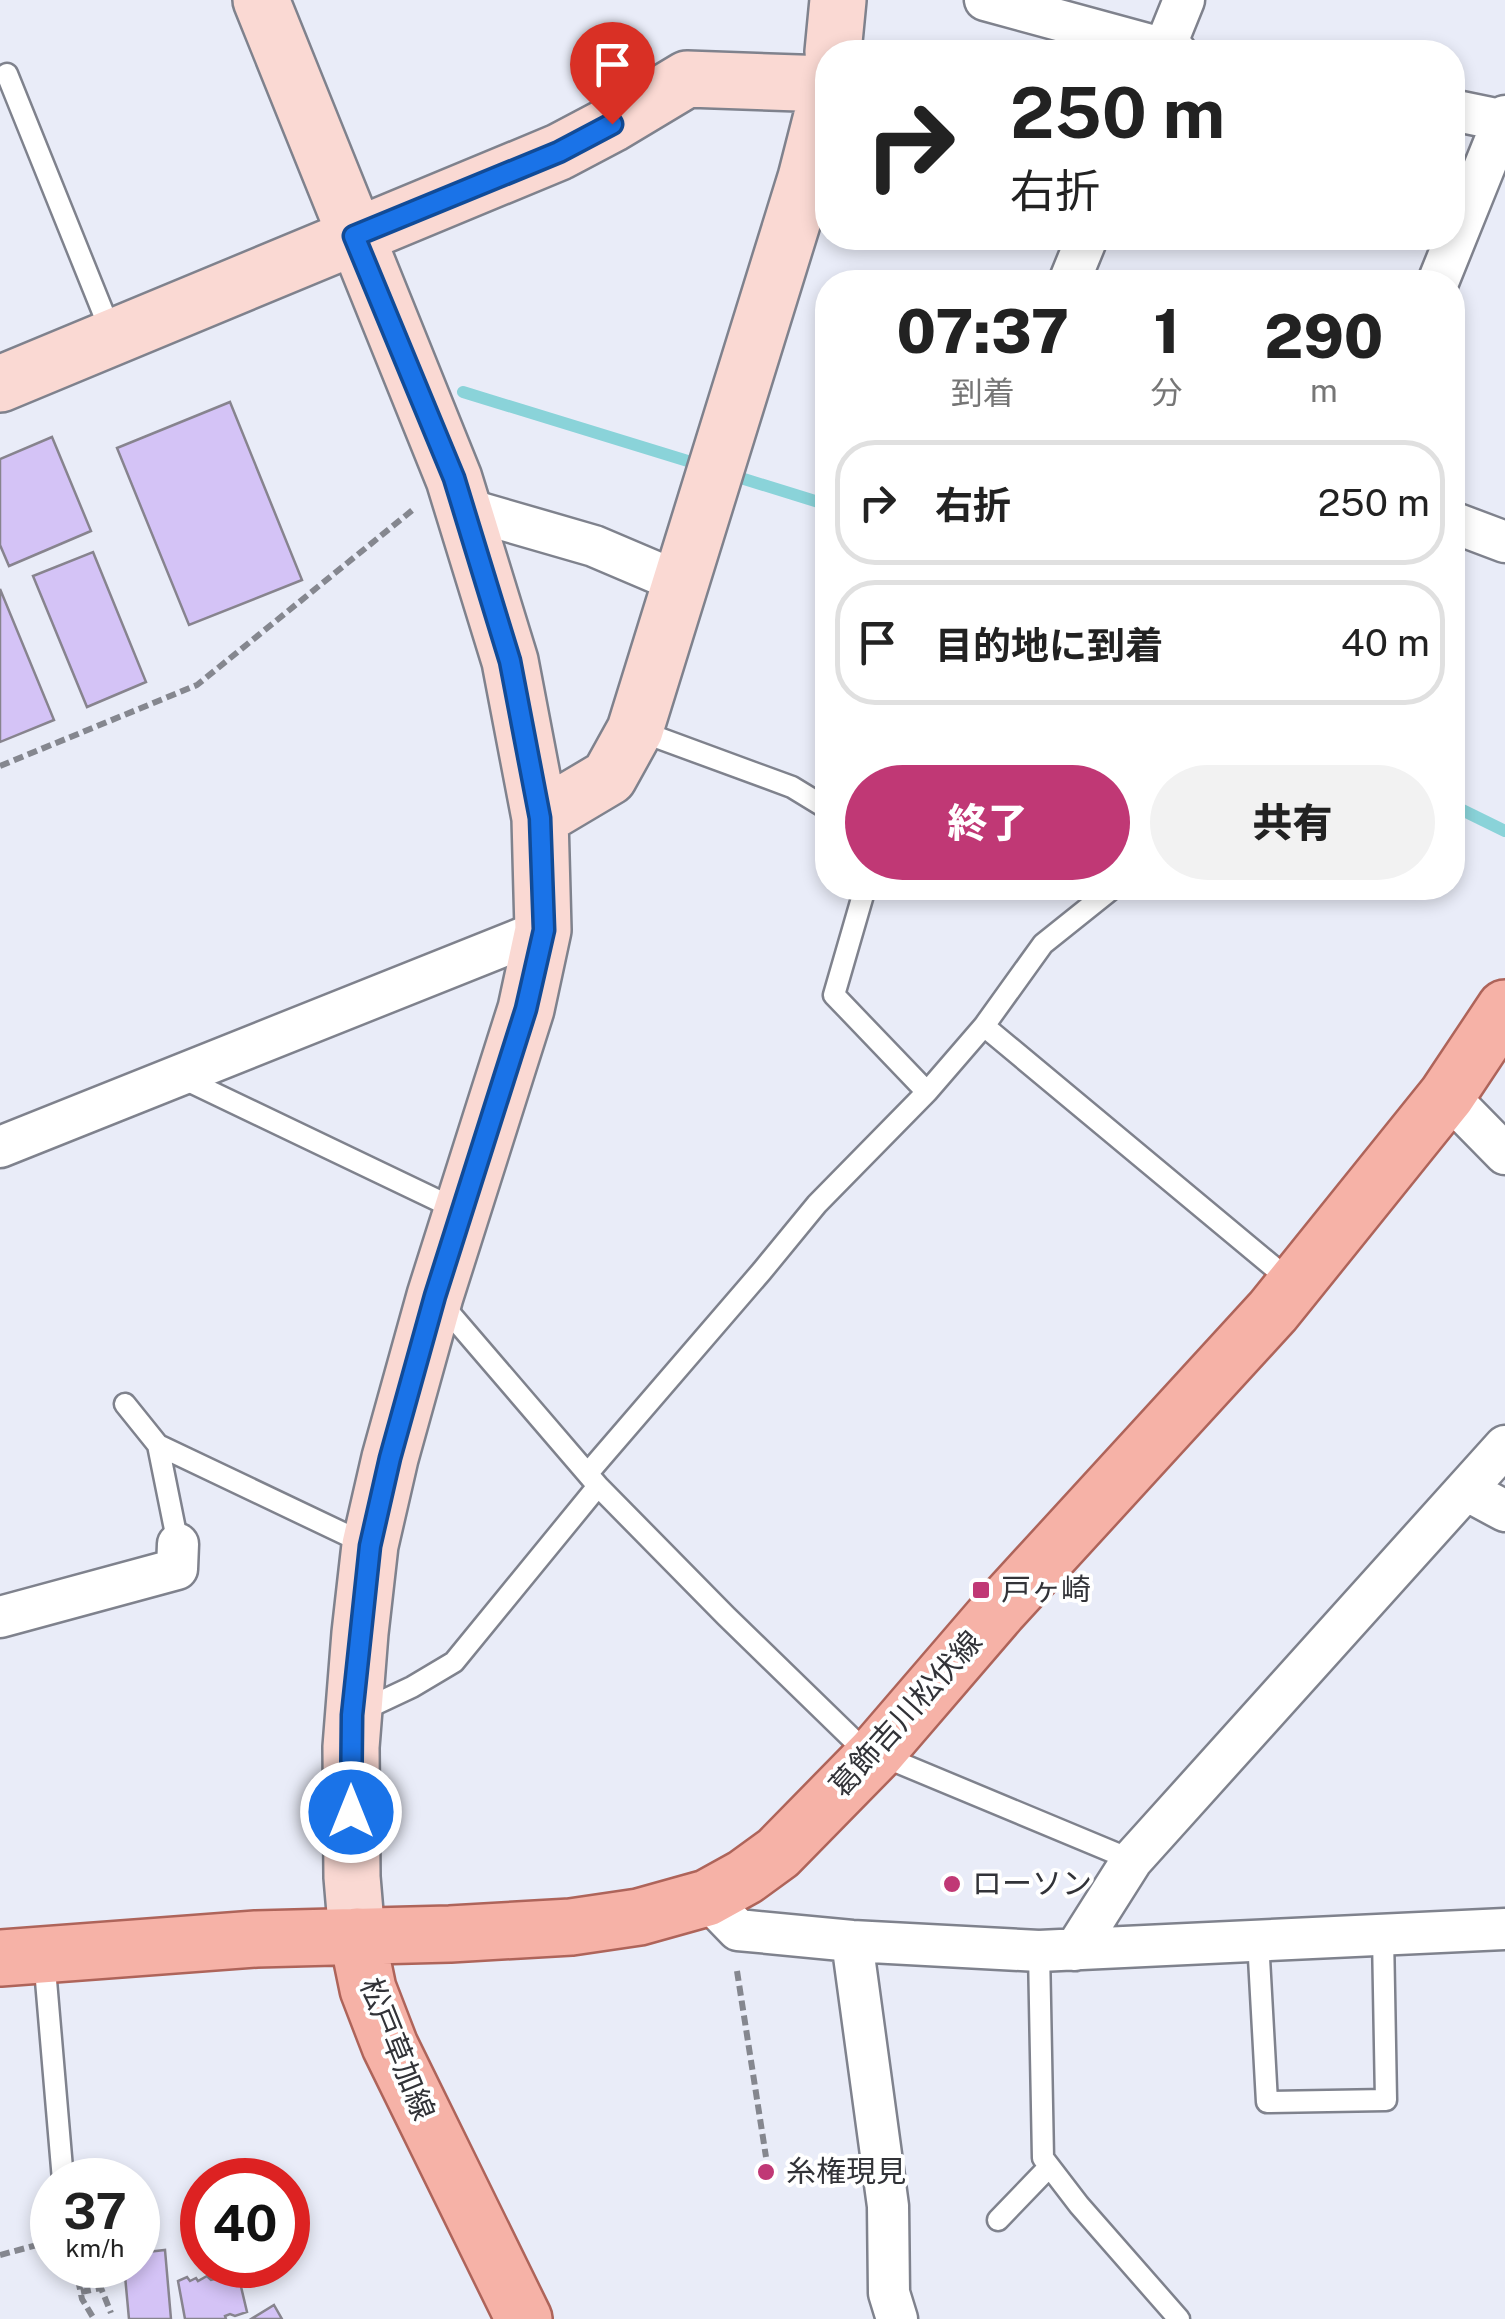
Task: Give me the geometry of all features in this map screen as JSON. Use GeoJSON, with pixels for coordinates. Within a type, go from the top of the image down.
{"type":"FeatureCollection","features":[{"type":"Feature","properties":{"kind":"main road","name":"葛飾吉川松伏線"},"geometry":{"type":"LineString","coordinates":[[357,1936],[572,1927],[718,1909],[746,1877],[778,1852],[874,1756],[999,1610],[1273,1311],[1446,1095],[1505,1008]]}},
{"type":"Feature","properties":{"kind":"main road"},"geometry":{"type":"LineString","coordinates":[[22,1957],[256,1939],[357,1936]]}},
{"type":"Feature","properties":{"kind":"main road","name":"松戸草加線"},"geometry":{"type":"LineString","coordinates":[[357,1936],[368,1989],[390,2046],[524,2319]]}},
{"type":"Feature","properties":{"kind":"street"},"geometry":{"type":"LineString","coordinates":[[261,0],[458,493],[510,661],[540,818],[544,930],[526,1009],[435,1296],[370,1546],[352,1715],[352,1877],[357,1936]]}},
{"type":"Feature","properties":{"kind":"street"},"geometry":{"type":"LineString","coordinates":[[834,40],[838,0]]}},
{"type":"Feature","properties":{"kind":"street"},"geometry":{"type":"LineString","coordinates":[[985,0],[1126,40]]}},
{"type":"Feature","properties":{"kind":"street"},"geometry":{"type":"LineString","coordinates":[[1172,40],[1184,0]]}},
{"type":"Feature","properties":{"kind":"street"},"geometry":{"type":"LineString","coordinates":[[0,384],[559,152],[686,79],[815,83]]}},
{"type":"Feature","properties":{"kind":"street"},"geometry":{"type":"LineString","coordinates":[[1465,112],[1504,119],[1465,215]]}},
{"type":"Feature","properties":{"kind":"street"},"geometry":{"type":"LineString","coordinates":[[540,818],[609,777],[635,730],[815,142]]}},
{"type":"Feature","properties":{"kind":"street"},"geometry":{"type":"LineString","coordinates":[[458,493],[681,582]]}},
{"type":"Feature","properties":{"kind":"street"},"geometry":{"type":"LineString","coordinates":[[1465,527],[1505,542]]}},
{"type":"Feature","properties":{"kind":"street"},"geometry":{"type":"LineString","coordinates":[[0,1147],[544,930]]}},
{"type":"Feature","properties":{"kind":"street"},"geometry":{"type":"LineString","coordinates":[[1446,1095],[1505,1154]]}},
{"type":"Feature","properties":{"kind":"street"},"geometry":{"type":"LineString","coordinates":[[1057,1951],[1132,1860],[1505,1446]]}},
{"type":"Feature","properties":{"kind":"street"},"geometry":{"type":"LineString","coordinates":[[1466,1490],[1505,1511]]}},
{"type":"Feature","properties":{"kind":"street"},"geometry":{"type":"LineString","coordinates":[[0,1617],[178,1569],[178,1544]]}},
{"type":"Feature","properties":{"kind":"street"},"geometry":{"type":"LineString","coordinates":[[718,1909],[738,1930],[852,1941],[1057,1951],[1505,1929]]}},
{"type":"Feature","properties":{"kind":"street"},"geometry":{"type":"LineString","coordinates":[[852,1941],[888,2206],[890,2293],[897,2319]]}},
{"type":"Feature","properties":{"kind":"lane"},"geometry":{"type":"LineString","coordinates":[[7,74],[114,338]]}},
{"type":"Feature","properties":{"kind":"lane"},"geometry":{"type":"LineString","coordinates":[[635,730],[792,786],[815,801]]}},
{"type":"Feature","properties":{"kind":"lane"},"geometry":{"type":"LineString","coordinates":[[862,900],[834,995],[927,1092]]}},
{"type":"Feature","properties":{"kind":"lane"},"geometry":{"type":"LineString","coordinates":[[352,1715],[454,1662],[593,1480],[817,1204],[927,1092],[984,1026],[1043,944],[1099,900]]}},
{"type":"Feature","properties":{"kind":"lane"},"geometry":{"type":"LineString","coordinates":[[984,1026],[1294,1284]]}},
{"type":"Feature","properties":{"kind":"lane"},"geometry":{"type":"LineString","coordinates":[[178,1076],[462,1212]]}},
{"type":"Feature","properties":{"kind":"lane"},"geometry":{"type":"LineString","coordinates":[[435,1296],[593,1480],[726,1616],[874,1756],[1132,1860]]}},
{"type":"Feature","properties":{"kind":"lane"},"geometry":{"type":"LineString","coordinates":[[125,1404],[158,1445],[370,1546]]}},
{"type":"Feature","properties":{"kind":"lane"},"geometry":{"type":"LineString","coordinates":[[158,1445],[178,1544]]}},
{"type":"Feature","properties":{"kind":"lane"},"geometry":{"type":"LineString","coordinates":[[1258,1940],[1267,2102],[1386,2100],[1383,1935]]}},
{"type":"Feature","properties":{"kind":"lane"},"geometry":{"type":"LineString","coordinates":[[1057,1951],[1043,2158],[1079,2205],[1180,2319]]}},
{"type":"Feature","properties":{"kind":"lane"},"geometry":{"type":"LineString","coordinates":[[22,1957],[59,2158]]}},
{"type":"Feature","properties":{"kind":"lane"},"geometry":{"type":"LineString","coordinates":[[998,2220],[1049,2167]]}},
{"type":"Feature","properties":{"kind":"path"},"geometry":{"type":"LineString","coordinates":[[0,766],[197,685],[458,493]]}},
{"type":"Feature","properties":{"kind":"path"},"geometry":{"type":"LineString","coordinates":[[718,1909],[766,2157]]}},
{"type":"Feature","properties":{"kind":"path"},"geometry":{"type":"LineString","coordinates":[[0,2256],[30,2247]]}},
{"type":"Feature","properties":{"kind":"path"},"geometry":{"type":"LineString","coordinates":[[80,2288],[94,2319]]}},
{"type":"Feature","properties":{"kind":"path"},"geometry":{"type":"LineString","coordinates":[[81,2292],[101,2288],[111,2313]]}},
{"type":"Feature","properties":{"kind":"building"},"geometry":{"type":"Polygon","coordinates":[[[230,402],[302,580],[189,625],[117,448],[230,402]]]}},
{"type":"Feature","properties":{"kind":"building"},"geometry":{"type":"Polygon","coordinates":[[[52,437],[91,531],[9,566],[0,545],[0,459],[52,437]]]}},
{"type":"Feature","properties":{"kind":"building"},"geometry":{"type":"Polygon","coordinates":[[[93,552],[146,682],[87,707],[33,576],[93,552]]]}},
{"type":"Feature","properties":{"kind":"building"},"geometry":{"type":"Polygon","coordinates":[[[0,589],[54,720],[0,742],[0,589]]]}},
{"type":"Feature","properties":{"kind":"building"},"geometry":{"type":"Polygon","coordinates":[[[165,2250],[171,2319],[129,2319],[126,2288],[160,2288],[160,2251],[165,2250]]]}},
{"type":"Feature","properties":{"kind":"building"},"geometry":{"type":"Polygon","coordinates":[[[178,2281],[180,2288],[241,2288],[247,2312],[230,2314],[226,2319],[185,2319],[178,2281]]]}},
{"type":"Feature","properties":{"kind":"building"},"geometry":{"type":"Polygon","coordinates":[[[274,2305],[282,2319],[251,2319],[274,2305]]]}},
{"type":"Feature","properties":{"kind":"waterway"},"geometry":{"type":"LineString","coordinates":[[463,392],[704,466]]}},
{"type":"Feature","properties":{"kind":"waterway"},"geometry":{"type":"LineString","coordinates":[[728,474],[815,501]]}},
{"type":"Feature","properties":{"kind":"waterway"},"geometry":{"type":"LineString","coordinates":[[1465,811],[1505,831]]}},
{"type":"Feature","properties":{"kind":"place","name":"戸ヶ崎"},"geometry":{"type":"Point","coordinates":[981,1590]}},
{"type":"Feature","properties":{"kind":"place","name":"ローソン"},"geometry":{"type":"Point","coordinates":[952,1884]}},
{"type":"Feature","properties":{"kind":"place","name":"糸権現見"},"geometry":{"type":"Point","coordinates":[766,2172]}},
{"type":"Feature","properties":{"kind":"route"},"geometry":{"type":"LineString","coordinates":[[351,1812],[352,1715],[370,1546],[435,1296],[526,1009],[544,930],[540,818],[510,661],[454,478],[354,236],[559,152],[612,124]]}}]}
